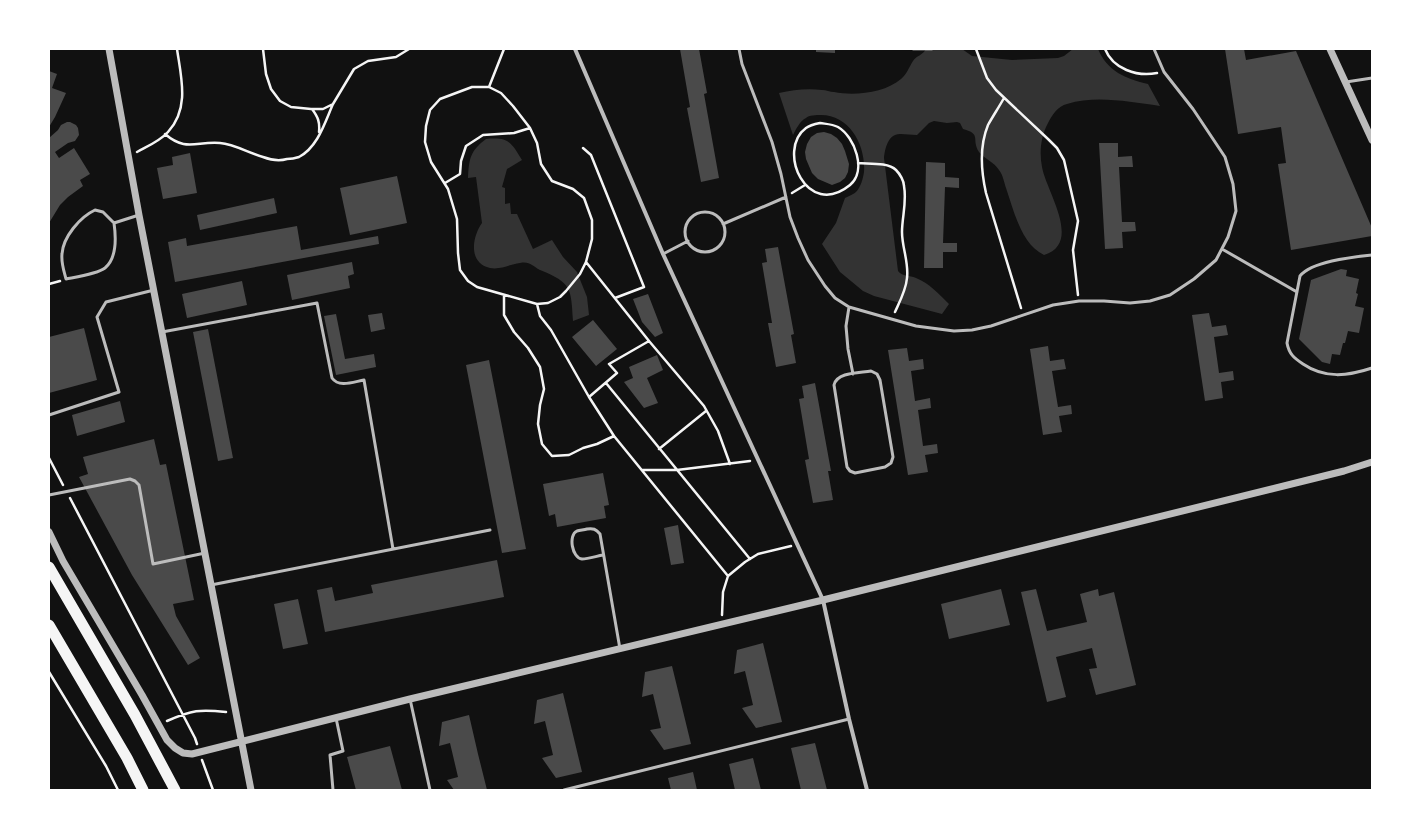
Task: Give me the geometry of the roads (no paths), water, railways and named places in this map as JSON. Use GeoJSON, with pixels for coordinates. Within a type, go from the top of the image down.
{"type":"FeatureCollection","features":[{"type":"Feature","properties":{"kind":"highway"},"geometry":{"type":"LineString","coordinates":[[49,567],[135,716],[175,790]]}},
{"type":"Feature","properties":{"kind":"highway"},"geometry":{"type":"LineString","coordinates":[[49,625],[127,758],[141,790]]}},
{"type":"Feature","properties":{"kind":"street"},"geometry":{"type":"LineString","coordinates":[[108,49],[251,790]]}},
{"type":"Feature","properties":{"kind":"street"},"geometry":{"type":"LineString","coordinates":[[575,49],[663,254],[823,600],[849,719],[867,790]]}},
{"type":"Feature","properties":{"kind":"street"},"geometry":{"type":"LineString","coordinates":[[1330,49],[1372,140]]}},
{"type":"Feature","properties":{"kind":"street"},"geometry":{"type":"LineString","coordinates":[[49,532],[63,561],[167,740],[183,753],[192,754],[410,699],[823,600],[1344,471],[1372,462]]}},
{"type":"Feature","properties":{"kind":"lane"},"geometry":{"type":"LineString","coordinates":[[739,49],[742,64],[772,142],[781,174],[790,217],[808,260],[825,286],[835,298],[849,307],[916,326],[954,330],[972,330],[990,326],[1022,314],[1053,305],[1079,301],[1130,303],[1150,301],[1170,295],[1194,279],[1216,260],[1228,237],[1236,211],[1233,184],[1225,157],[1193,109],[1164,72],[1154,49]]}},
{"type":"Feature","properties":{"kind":"lane"},"geometry":{"type":"LineString","coordinates":[[1345,82],[1372,78]]}},
{"type":"Feature","properties":{"kind":"lane"},"geometry":{"type":"LineString","coordinates":[[724,224],[786,197]]}},
{"type":"Feature","properties":{"kind":"lane"},"geometry":{"type":"LineString","coordinates":[[95,210],[103,212],[114,223],[114,251],[111,260],[106,267],[100,271],[66,279],[62,264],[62,254],[65,240],[87,213],[95,210]]}},
{"type":"Feature","properties":{"kind":"lane"},"geometry":{"type":"LineString","coordinates":[[703,212],[715,214],[724,224],[725,237],[717,248],[711,251],[704,252],[698,250],[688,241],[686,229],[692,218],[697,214],[703,212]]}},
{"type":"Feature","properties":{"kind":"lane"},"geometry":{"type":"LineString","coordinates":[[114,223],[139,215]]}},
{"type":"Feature","properties":{"kind":"lane"},"geometry":{"type":"LineString","coordinates":[[663,254],[688,241]]}},
{"type":"Feature","properties":{"kind":"lane"},"geometry":{"type":"LineString","coordinates":[[1222,249],[1297,292]]}},
{"type":"Feature","properties":{"kind":"lane"},"geometry":{"type":"LineString","coordinates":[[1372,255],[1339,259],[1307,270],[1300,276],[1287,343],[1288,351],[1293,358],[1322,374],[1355,374],[1372,368]]}},
{"type":"Feature","properties":{"kind":"lane"},"geometry":{"type":"LineString","coordinates":[[49,415],[119,392],[98,317],[106,302],[154,290]]}},
{"type":"Feature","properties":{"kind":"lane"},"geometry":{"type":"LineString","coordinates":[[162,332],[317,303],[332,378],[335,383],[340,384],[364,380],[393,549]]}},
{"type":"Feature","properties":{"kind":"lane"},"geometry":{"type":"LineString","coordinates":[[849,307],[846,326],[848,349],[853,374]]}},
{"type":"Feature","properties":{"kind":"lane"},"geometry":{"type":"LineString","coordinates":[[871,371],[877,374],[880,380],[893,457],[891,463],[885,467],[855,473],[850,472],[847,467],[834,385],[835,380],[840,376],[853,374],[871,371]]}},
{"type":"Feature","properties":{"kind":"lane"},"geometry":{"type":"LineString","coordinates":[[49,495],[130,479],[139,485],[153,564],[205,553]]}},
{"type":"Feature","properties":{"kind":"lane"},"geometry":{"type":"LineString","coordinates":[[603,555],[581,559],[577,557],[572,539],[574,534],[578,531],[592,528],[597,530],[600,534],[620,649]]}},
{"type":"Feature","properties":{"kind":"lane"},"geometry":{"type":"LineString","coordinates":[[212,585],[490,530]]}},
{"type":"Feature","properties":{"kind":"lane"},"geometry":{"type":"LineString","coordinates":[[410,699],[430,790]]}},
{"type":"Feature","properties":{"kind":"lane"},"geometry":{"type":"LineString","coordinates":[[333,790],[330,755],[343,751],[336,718]]}},
{"type":"Feature","properties":{"kind":"lane"},"geometry":{"type":"LineString","coordinates":[[564,790],[849,719]]}}]}
